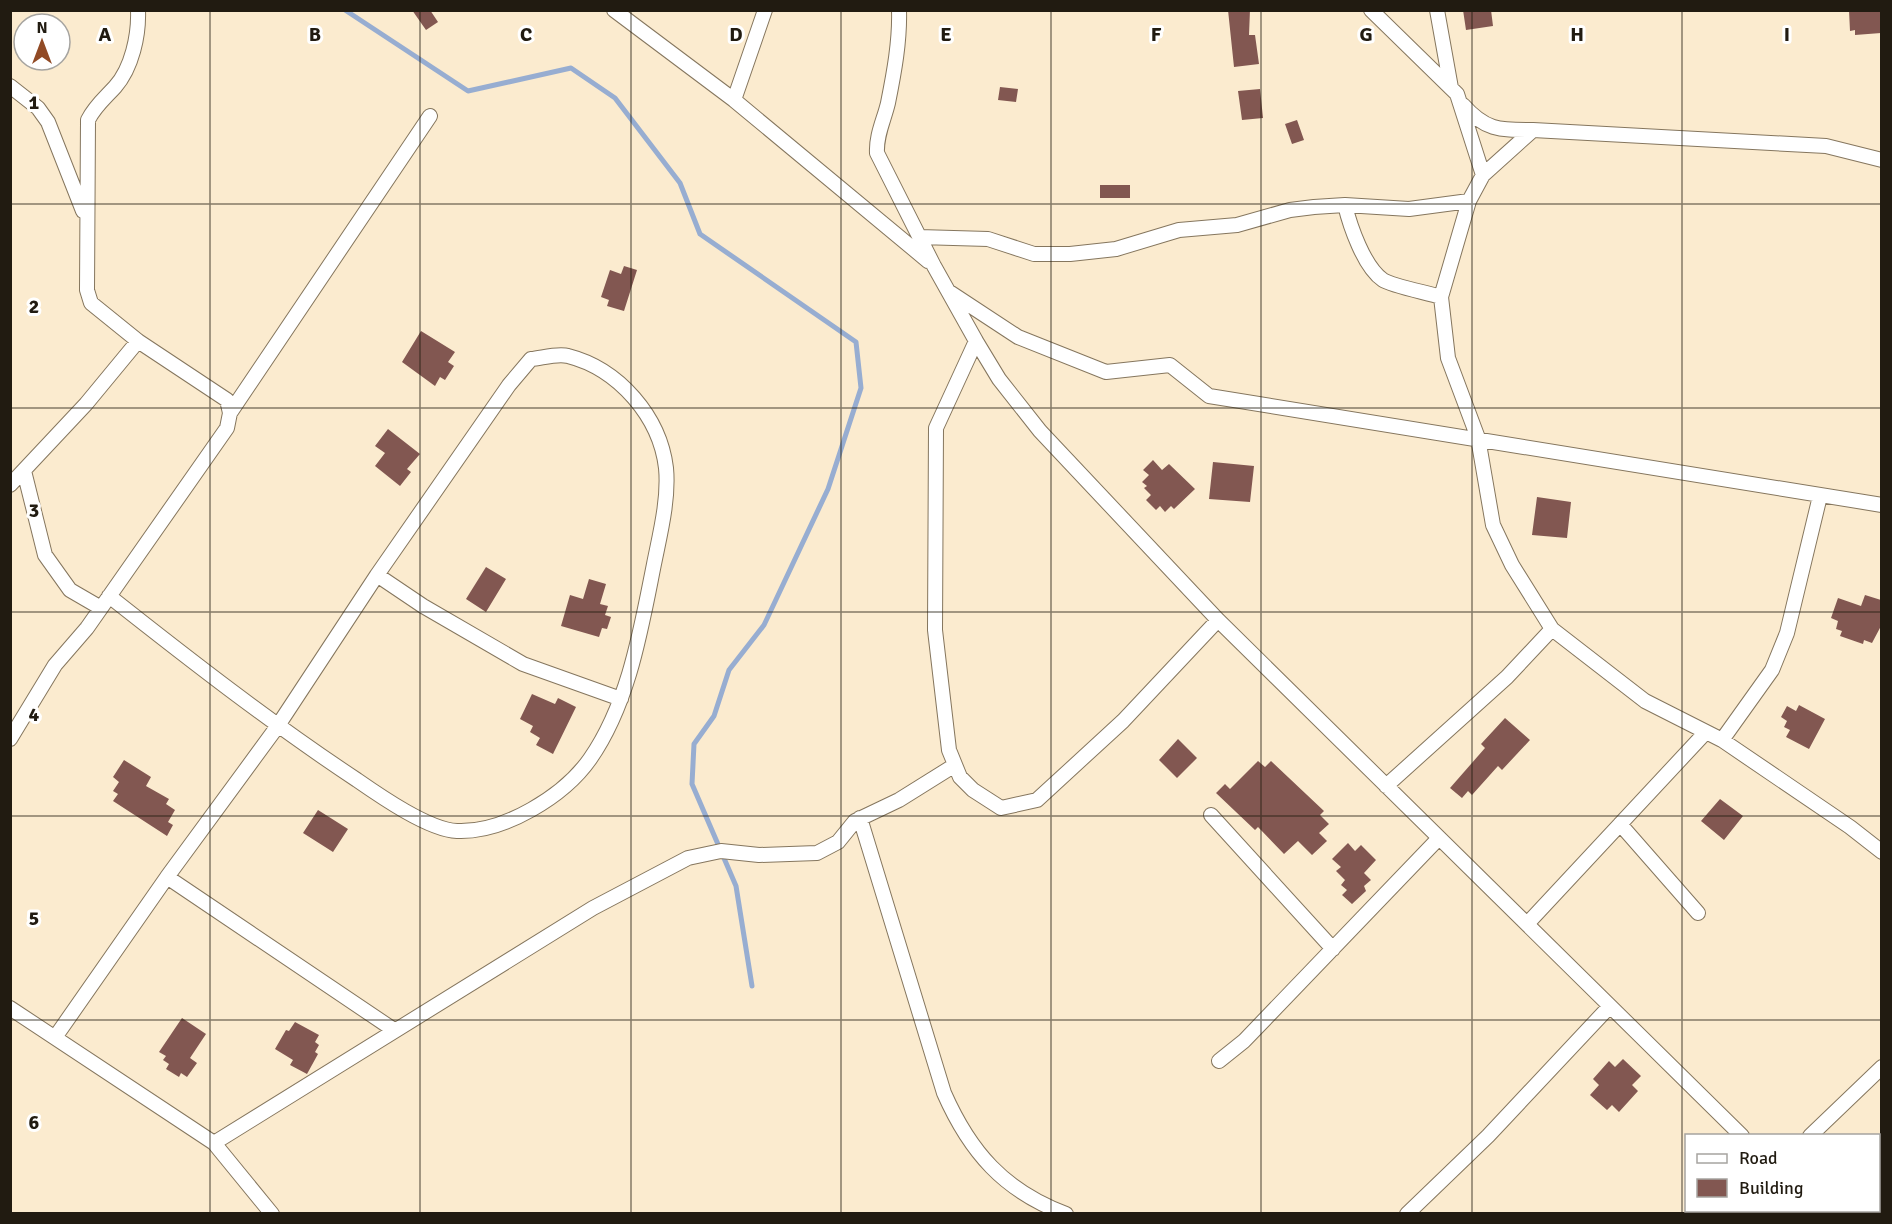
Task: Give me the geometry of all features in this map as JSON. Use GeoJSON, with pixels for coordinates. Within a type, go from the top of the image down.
{"type":"FeatureCollection","features":[{"type":"Feature","properties":{"kind":"street"},"geometry":{"type":"LineString","coordinates":[[138,10],[135,46],[125,71],[117,86],[96,105],[88,120],[87,290],[91,303],[138,341],[227,400],[230,413]]}},
{"type":"Feature","properties":{"kind":"street"},"geometry":{"type":"LineString","coordinates":[[614,10],[734,100],[934,266]]}},
{"type":"Feature","properties":{"kind":"street"},"geometry":{"type":"LineString","coordinates":[[734,100],[765,10]]}},
{"type":"Feature","properties":{"kind":"street"},"geometry":{"type":"LineString","coordinates":[[900,10],[900,31],[892,83],[877,140],[877,153],[934,266],[999,380],[1040,431],[1218,620],[1740,1134]]}},
{"type":"Feature","properties":{"kind":"street"},"geometry":{"type":"LineString","coordinates":[[1371,10],[1451,88],[1478,123],[1506,130],[1826,146],[1881,160]]}},
{"type":"Feature","properties":{"kind":"street"},"geometry":{"type":"LineString","coordinates":[[1437,10],[1451,88]]}},
{"type":"Feature","properties":{"kind":"street"},"geometry":{"type":"LineString","coordinates":[[10,86],[38,108],[48,122],[86,220]]}},
{"type":"Feature","properties":{"kind":"street"},"geometry":{"type":"LineString","coordinates":[[1459,101],[1483,175]]}},
{"type":"Feature","properties":{"kind":"street"},"geometry":{"type":"LineString","coordinates":[[10,739],[55,665],[101,608],[227,428],[230,413],[430,116]]}},
{"type":"Feature","properties":{"kind":"street"},"geometry":{"type":"LineString","coordinates":[[1533,130],[1483,175],[1469,201],[1441,297],[1448,357],[1478,438],[1493,525],[1512,565],[1552,629],[1645,701],[1722,740],[1841,820],[1881,852]]}},
{"type":"Feature","properties":{"kind":"street"},"geometry":{"type":"LineString","coordinates":[[919,237],[988,239],[1034,254],[1070,254],[1116,249],[1197,226],[1238,225],[1290,210],[1346,205],[1409,209],[1469,201]]}},
{"type":"Feature","properties":{"kind":"street"},"geometry":{"type":"LineString","coordinates":[[1346,205],[1351,230],[1363,253],[1383,280],[1441,297]]}},
{"type":"Feature","properties":{"kind":"street"},"geometry":{"type":"LineString","coordinates":[[948,291],[1018,337],[1106,372],[1170,365],[1209,396],[1881,505]]}},
{"type":"Feature","properties":{"kind":"street"},"geometry":{"type":"LineString","coordinates":[[10,485],[86,404],[138,341]]}},
{"type":"Feature","properties":{"kind":"street"},"geometry":{"type":"LineString","coordinates":[[976,341],[936,428],[935,449],[935,630],[949,750],[960,777],[973,790],[1001,808],[1037,800],[1123,721],[1218,620]]}},
{"type":"Feature","properties":{"kind":"street"},"geometry":{"type":"LineString","coordinates":[[56,1036],[167,877],[277,728],[377,575],[508,385],[531,359],[566,355],[597,368],[637,400],[656,428],[666,469],[662,525],[644,616],[621,699],[590,760],[559,793],[500,825],[456,831],[405,812],[277,728],[109,596]]}},
{"type":"Feature","properties":{"kind":"street"},"geometry":{"type":"LineString","coordinates":[[24,471],[45,555],[70,590],[101,608]]}},
{"type":"Feature","properties":{"kind":"street"},"geometry":{"type":"LineString","coordinates":[[1722,740],[1772,670],[1787,633],[1820,496]]}},
{"type":"Feature","properties":{"kind":"street"},"geometry":{"type":"LineString","coordinates":[[377,575],[423,606],[523,664],[621,699]]}},
{"type":"Feature","properties":{"kind":"street"},"geometry":{"type":"LineString","coordinates":[[1386,786],[1507,677],[1552,629]]}},
{"type":"Feature","properties":{"kind":"street"},"geometry":{"type":"LineString","coordinates":[[1527,924],[1706,732]]}},
{"type":"Feature","properties":{"kind":"street"},"geometry":{"type":"LineString","coordinates":[[214,1143],[594,908],[688,858],[721,851],[759,855],[817,853],[838,842],[860,818],[899,800],[955,765]]}},
{"type":"Feature","properties":{"kind":"street"},"geometry":{"type":"LineString","coordinates":[[1211,814],[1333,949]]}},
{"type":"Feature","properties":{"kind":"street"},"geometry":{"type":"LineString","coordinates":[[860,818],[934,1063],[956,1121],[974,1149],[995,1173],[1046,1206],[1066,1214]]}},
{"type":"Feature","properties":{"kind":"street"},"geometry":{"type":"LineString","coordinates":[[1620,824],[1698,913]]}},
{"type":"Feature","properties":{"kind":"street"},"geometry":{"type":"LineString","coordinates":[[1219,1061],[1244,1041],[1439,838]]}},
{"type":"Feature","properties":{"kind":"street"},"geometry":{"type":"LineString","coordinates":[[167,877],[394,1030]]}},
{"type":"Feature","properties":{"kind":"street"},"geometry":{"type":"LineString","coordinates":[[1407,1214],[1488,1136],[1610,1006]]}},
{"type":"Feature","properties":{"kind":"street"},"geometry":{"type":"LineString","coordinates":[[10,1008],[56,1036],[214,1143],[272,1214]]}},
{"type":"Feature","properties":{"kind":"street"},"geometry":{"type":"LineString","coordinates":[[1812,1134],[1881,1067]]}},
{"type":"Feature","properties":{"kind":"building"},"geometry":{"type":"Polygon","coordinates":[[[412,10],[430,10],[438,22],[426,30],[412,10]]]}},
{"type":"Feature","properties":{"kind":"building"},"geometry":{"type":"Polygon","coordinates":[[[1228,10],[1250,10],[1249,35],[1255,35],[1259,64],[1234,67],[1228,10]]]}},
{"type":"Feature","properties":{"kind":"building"},"geometry":{"type":"Polygon","coordinates":[[[1463,10],[1491,10],[1493,26],[1466,30],[1463,10]]]}},
{"type":"Feature","properties":{"kind":"building"},"geometry":{"type":"Polygon","coordinates":[[[1849,10],[1881,10],[1881,33],[1855,35],[1855,30],[1850,31],[1849,10]]]}},
{"type":"Feature","properties":{"kind":"building"},"geometry":{"type":"Polygon","coordinates":[[[1000,87],[1018,89],[1016,102],[998,100],[1000,87]]]}},
{"type":"Feature","properties":{"kind":"building"},"geometry":{"type":"Polygon","coordinates":[[[1260,89],[1263,118],[1242,120],[1238,91],[1260,89]]]}},
{"type":"Feature","properties":{"kind":"building"},"geometry":{"type":"Polygon","coordinates":[[[1297,120],[1304,140],[1292,144],[1285,124],[1297,120]]]}},
{"type":"Feature","properties":{"kind":"building"},"geometry":{"type":"Polygon","coordinates":[[[1100,185],[1130,185],[1130,198],[1100,198],[1100,185]]]}},
{"type":"Feature","properties":{"kind":"building"},"geometry":{"type":"Polygon","coordinates":[[[624,266],[637,270],[624,311],[607,306],[609,300],[601,297],[610,270],[621,274],[624,266]]]}},
{"type":"Feature","properties":{"kind":"building"},"geometry":{"type":"Polygon","coordinates":[[[421,331],[455,352],[448,362],[454,366],[445,380],[440,377],[435,386],[402,362],[421,331]]]}},
{"type":"Feature","properties":{"kind":"building"},"geometry":{"type":"Polygon","coordinates":[[[388,429],[420,454],[407,469],[411,472],[400,486],[375,466],[385,453],[375,446],[388,429]]]}},
{"type":"Feature","properties":{"kind":"building"},"geometry":{"type":"Polygon","coordinates":[[[1153,460],[1162,470],[1169,464],[1195,489],[1174,509],[1171,506],[1165,512],[1160,506],[1156,510],[1146,500],[1151,495],[1144,488],[1147,486],[1142,482],[1149,475],[1143,470],[1153,460]]]}},
{"type":"Feature","properties":{"kind":"building"},"geometry":{"type":"Polygon","coordinates":[[[1213,462],[1254,466],[1250,502],[1209,499],[1213,462]]]}},
{"type":"Feature","properties":{"kind":"building"},"geometry":{"type":"Polygon","coordinates":[[[1537,497],[1571,502],[1567,538],[1532,535],[1537,497]]]}},
{"type":"Feature","properties":{"kind":"building"},"geometry":{"type":"Polygon","coordinates":[[[486,567],[506,579],[486,612],[466,599],[486,567]]]}},
{"type":"Feature","properties":{"kind":"building"},"geometry":{"type":"Polygon","coordinates":[[[589,579],[606,584],[600,604],[608,606],[605,615],[611,617],[607,629],[602,628],[599,637],[561,626],[570,595],[583,599],[589,579]]]}},
{"type":"Feature","properties":{"kind":"building"},"geometry":{"type":"Polygon","coordinates":[[[1865,595],[1881,600],[1881,626],[1872,643],[1864,640],[1863,644],[1840,636],[1842,631],[1836,629],[1838,621],[1831,618],[1838,598],[1861,606],[1865,595]]]}},
{"type":"Feature","properties":{"kind":"building"},"geometry":{"type":"Polygon","coordinates":[[[532,694],[555,704],[558,698],[576,707],[553,754],[536,745],[540,738],[530,732],[533,726],[520,719],[532,694]]]}},
{"type":"Feature","properties":{"kind":"building"},"geometry":{"type":"Polygon","coordinates":[[[1799,705],[1825,719],[1809,749],[1786,737],[1790,730],[1784,727],[1787,721],[1781,717],[1787,706],[1796,711],[1799,705]]]}},
{"type":"Feature","properties":{"kind":"building"},"geometry":{"type":"Polygon","coordinates":[[[1505,718],[1530,740],[1502,770],[1498,766],[1472,795],[1468,791],[1462,798],[1450,788],[1485,748],[1481,744],[1505,718]]]}},
{"type":"Feature","properties":{"kind":"building"},"geometry":{"type":"Polygon","coordinates":[[[1178,739],[1197,758],[1177,778],[1159,760],[1178,739]]]}},
{"type":"Feature","properties":{"kind":"building"},"geometry":{"type":"Polygon","coordinates":[[[124,760],[151,777],[146,786],[169,799],[166,804],[175,810],[168,822],[173,825],[167,836],[113,801],[118,794],[113,791],[119,782],[113,777],[124,760]]]}},
{"type":"Feature","properties":{"kind":"building"},"geometry":{"type":"Polygon","coordinates":[[[1258,761],[1265,767],[1271,761],[1324,811],[1320,815],[1329,824],[1319,833],[1327,841],[1312,855],[1298,841],[1284,854],[1258,827],[1255,830],[1216,793],[1225,784],[1230,789],[1258,761]]]}},
{"type":"Feature","properties":{"kind":"building"},"geometry":{"type":"Polygon","coordinates":[[[1720,799],[1743,816],[1724,840],[1701,821],[1720,799]]]}},
{"type":"Feature","properties":{"kind":"building"},"geometry":{"type":"Polygon","coordinates":[[[318,810],[348,829],[333,852],[303,833],[318,810]]]}},
{"type":"Feature","properties":{"kind":"building"},"geometry":{"type":"Polygon","coordinates":[[[1348,843],[1355,851],[1361,845],[1376,860],[1364,873],[1371,880],[1364,886],[1366,891],[1352,904],[1342,895],[1347,890],[1341,885],[1345,880],[1336,871],[1341,867],[1332,859],[1348,843]]]}},
{"type":"Feature","properties":{"kind":"building"},"geometry":{"type":"Polygon","coordinates":[[[182,1018],[206,1034],[190,1058],[197,1063],[187,1077],[181,1073],[179,1077],[166,1069],[169,1064],[163,1060],[166,1056],[159,1052],[182,1018]]]}},
{"type":"Feature","properties":{"kind":"building"},"geometry":{"type":"Polygon","coordinates":[[[295,1022],[319,1035],[315,1042],[319,1045],[315,1052],[318,1054],[307,1074],[290,1065],[293,1060],[275,1049],[286,1030],[289,1031],[295,1022]]]}},
{"type":"Feature","properties":{"kind":"building"},"geometry":{"type":"Polygon","coordinates":[[[1623,1059],[1641,1076],[1632,1085],[1638,1091],[1619,1112],[1612,1105],[1607,1110],[1590,1095],[1599,1085],[1593,1079],[1609,1061],[1615,1067],[1623,1059]]]}},
{"type":"Feature","properties":{"kind":"waterway"},"geometry":{"type":"LineString","coordinates":[[345,10],[468,91],[571,68],[615,98],[680,183],[700,234],[856,342],[861,388],[828,489],[764,625],[729,670],[714,716],[694,744],[692,784],[736,886],[752,986]]}}]}
